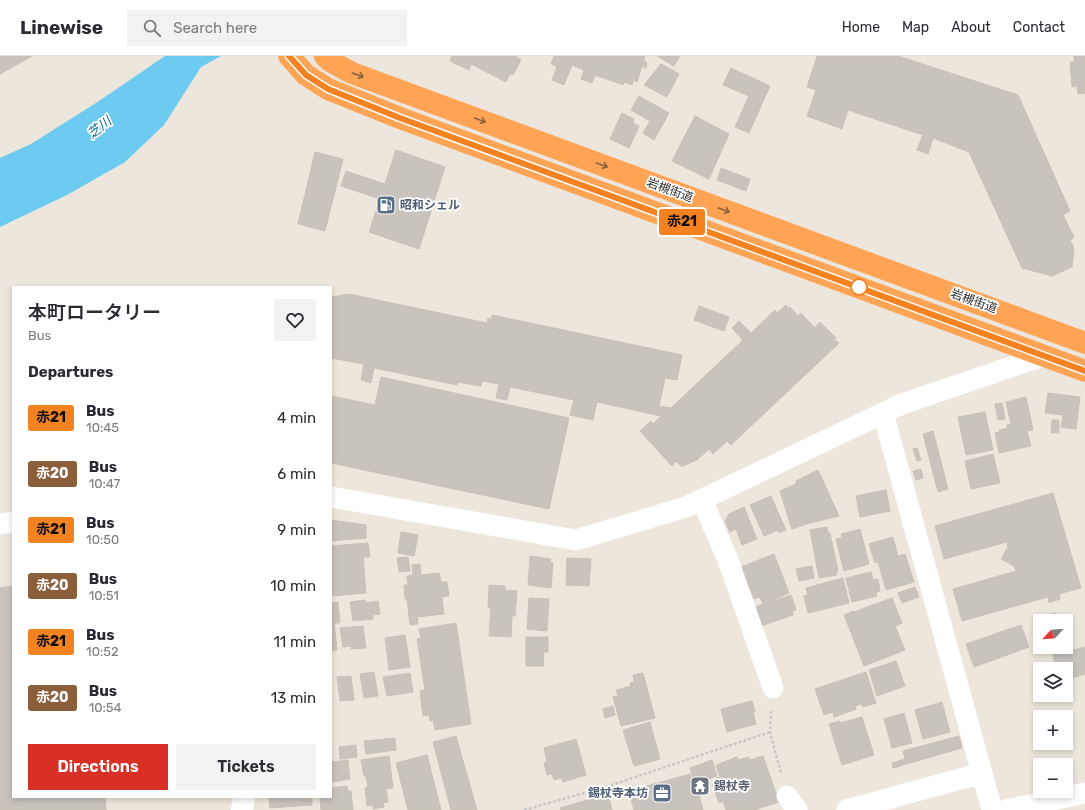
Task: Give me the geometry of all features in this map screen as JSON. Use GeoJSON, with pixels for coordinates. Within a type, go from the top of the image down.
{"type":"FeatureCollection","features":[{"type":"Feature","properties":{"kind":"highway"},"geometry":{"type":"LineString","coordinates":[[289,56],[306,75],[328,89],[400,118],[1085,371]]}},
{"type":"Feature","properties":{"kind":"highway","name":"岩槻街道"},"geometry":{"type":"LineString","coordinates":[[325,56],[352,73],[1085,343]]}},
{"type":"Feature","properties":{"kind":"street"},"geometry":{"type":"LineString","coordinates":[[332,497],[576,540],[686,507],[902,404],[1043,356]]}},
{"type":"Feature","properties":{"kind":"street"},"geometry":{"type":"LineString","coordinates":[[883,413],[992,810]]}},
{"type":"Feature","properties":{"kind":"street"},"geometry":{"type":"LineString","coordinates":[[702,500],[728,560],[773,688]]}},
{"type":"Feature","properties":{"kind":"street"},"geometry":{"type":"LineString","coordinates":[[0,524],[12,522]]}},
{"type":"Feature","properties":{"kind":"street"},"geometry":{"type":"LineString","coordinates":[[847,810],[982,773]]}},
{"type":"Feature","properties":{"kind":"street"},"geometry":{"type":"LineString","coordinates":[[1006,810],[1085,793]]}},
{"type":"Feature","properties":{"kind":"street"},"geometry":{"type":"LineString","coordinates":[[242,810],[244,798]]}},
{"type":"Feature","properties":{"kind":"path"},"geometry":{"type":"LineString","coordinates":[[773,688],[770,732],[792,803]]}},
{"type":"Feature","properties":{"kind":"path"},"geometry":{"type":"LineString","coordinates":[[524,810],[609,786],[770,732]]}},
{"type":"Feature","properties":{"kind":"water","name":"芝川"},"geometry":{"type":"Polygon","coordinates":[[[165,56],[221,56],[201,67],[164,125],[125,162],[67,195],[0,227],[0,158],[31,144],[99,101],[165,56]]]}},
{"type":"Feature","properties":{"kind":"building"},"geometry":{"type":"Polygon","coordinates":[[[0,56],[32,56],[0,74],[0,56]]]}},
{"type":"Feature","properties":{"kind":"building"},"geometry":{"type":"Polygon","coordinates":[[[452,56],[517,56],[516,57],[521,60],[513,75],[510,74],[506,82],[471,64],[469,70],[450,61],[452,56]]]}},
{"type":"Feature","properties":{"kind":"building"},"geometry":{"type":"Polygon","coordinates":[[[554,56],[645,56],[644,61],[647,63],[646,68],[642,66],[637,82],[633,80],[632,85],[624,82],[623,85],[595,75],[592,83],[581,79],[584,70],[572,65],[564,85],[552,80],[557,67],[551,64],[554,56]]]}},
{"type":"Feature","properties":{"kind":"building"},"geometry":{"type":"Polygon","coordinates":[[[657,56],[680,56],[674,66],[657,56]]]}},
{"type":"Feature","properties":{"kind":"building"},"geometry":{"type":"Polygon","coordinates":[[[817,56],[898,56],[1018,95],[1070,211],[1063,215],[1074,237],[1070,240],[1074,248],[1072,267],[1052,276],[1022,268],[969,152],[933,138],[928,154],[917,150],[923,135],[848,110],[842,129],[807,116],[816,90],[807,87],[817,56]]]}},
{"type":"Feature","properties":{"kind":"building"},"geometry":{"type":"Polygon","coordinates":[[[1074,56],[1085,56],[1085,93],[1078,94],[1077,86],[1072,87],[1070,62],[1074,62],[1074,56]]]}},
{"type":"Feature","properties":{"kind":"building"},"geometry":{"type":"Polygon","coordinates":[[[661,64],[679,74],[667,97],[644,85],[661,64]]]}},
{"type":"Feature","properties":{"kind":"building"},"geometry":{"type":"Polygon","coordinates":[[[731,68],[770,86],[749,133],[735,127],[749,96],[723,85],[731,68]]]}},
{"type":"Feature","properties":{"kind":"building"},"geometry":{"type":"Polygon","coordinates":[[[639,96],[669,113],[654,140],[643,133],[650,121],[631,110],[639,96]]]}},
{"type":"Feature","properties":{"kind":"building"},"geometry":{"type":"Polygon","coordinates":[[[622,113],[634,119],[633,123],[639,126],[629,148],[610,139],[622,113]]]}},
{"type":"Feature","properties":{"kind":"building"},"geometry":{"type":"Polygon","coordinates":[[[695,116],[729,134],[709,179],[672,161],[695,116]]]}},
{"type":"Feature","properties":{"kind":"building"},"geometry":{"type":"Polygon","coordinates":[[[396,150],[445,167],[419,249],[369,232],[380,199],[341,186],[346,171],[385,184],[396,150]]]}},
{"type":"Feature","properties":{"kind":"building"},"geometry":{"type":"Polygon","coordinates":[[[315,152],[343,159],[325,231],[298,224],[315,152]]]}},
{"type":"Feature","properties":{"kind":"building"},"geometry":{"type":"Polygon","coordinates":[[[721,168],[750,179],[746,191],[717,180],[721,168]]]}},
{"type":"Feature","properties":{"kind":"building"},"geometry":{"type":"Polygon","coordinates":[[[349,294],[487,323],[488,318],[492,319],[492,315],[682,355],[677,380],[665,378],[659,406],[671,408],[743,340],[732,328],[739,321],[751,333],[775,310],[777,313],[786,305],[788,308],[790,307],[798,316],[801,313],[815,328],[820,322],[836,338],[834,340],[839,343],[731,445],[727,441],[713,454],[709,449],[697,460],[682,467],[676,461],[672,466],[640,431],[651,421],[653,424],[661,416],[597,402],[593,420],[570,415],[574,400],[510,387],[507,400],[496,398],[499,384],[482,381],[481,386],[458,382],[457,385],[374,368],[371,383],[361,380],[364,364],[332,358],[332,297],[349,294]]]}},
{"type":"Feature","properties":{"kind":"building"},"geometry":{"type":"Polygon","coordinates":[[[699,306],[729,317],[724,331],[694,320],[699,306]]]}},
{"type":"Feature","properties":{"kind":"building"},"geometry":{"type":"Polygon","coordinates":[[[381,377],[569,418],[549,509],[332,463],[332,396],[375,405],[381,377]]]}},
{"type":"Feature","properties":{"kind":"building"},"geometry":{"type":"Polygon","coordinates":[[[1048,393],[1080,397],[1076,429],[1061,427],[1063,415],[1045,413],[1048,393]]]}},
{"type":"Feature","properties":{"kind":"building"},"geometry":{"type":"Polygon","coordinates":[[[1026,397],[1033,430],[1027,431],[1031,446],[999,453],[995,433],[1000,432],[999,430],[1007,428],[1007,425],[1011,424],[1006,402],[1026,397]]]}},
{"type":"Feature","properties":{"kind":"building"},"geometry":{"type":"Polygon","coordinates":[[[1002,403],[1005,419],[998,420],[995,404],[1002,403]]]}},
{"type":"Feature","properties":{"kind":"building"},"geometry":{"type":"Polygon","coordinates":[[[985,412],[993,450],[966,455],[958,417],[985,412]]]}},
{"type":"Feature","properties":{"kind":"building"},"geometry":{"type":"Polygon","coordinates":[[[1052,420],[1059,420],[1059,433],[1051,433],[1052,420]]]}},
{"type":"Feature","properties":{"kind":"building"},"geometry":{"type":"Polygon","coordinates":[[[933,431],[948,489],[938,492],[923,434],[933,431]]]}},
{"type":"Feature","properties":{"kind":"building"},"geometry":{"type":"Polygon","coordinates":[[[917,448],[921,460],[917,461],[913,449],[917,448]]]}},
{"type":"Feature","properties":{"kind":"building"},"geometry":{"type":"Polygon","coordinates":[[[993,454],[1000,483],[971,489],[965,461],[993,454]]]}},
{"type":"Feature","properties":{"kind":"building"},"geometry":{"type":"Polygon","coordinates":[[[921,469],[923,478],[916,480],[913,471],[921,469]]]}},
{"type":"Feature","properties":{"kind":"building"},"geometry":{"type":"Polygon","coordinates":[[[818,470],[839,516],[792,529],[780,491],[796,484],[796,481],[818,470]]]}},
{"type":"Feature","properties":{"kind":"building"},"geometry":{"type":"Polygon","coordinates":[[[886,490],[890,511],[860,517],[856,496],[886,490]]]}},
{"type":"Feature","properties":{"kind":"building"},"geometry":{"type":"Polygon","coordinates":[[[1053,493],[1081,588],[1059,594],[1060,599],[1049,603],[1048,597],[962,621],[953,589],[1016,571],[1014,566],[1001,559],[1008,547],[1007,542],[944,559],[935,526],[1053,493]]]}},
{"type":"Feature","properties":{"kind":"building"},"geometry":{"type":"Polygon","coordinates":[[[771,496],[786,530],[779,533],[778,530],[764,536],[750,505],[771,496]]]}},
{"type":"Feature","properties":{"kind":"building"},"geometry":{"type":"Polygon","coordinates":[[[744,507],[757,539],[742,545],[736,529],[730,532],[725,521],[729,514],[744,507]]]}},
{"type":"Feature","properties":{"kind":"building"},"geometry":{"type":"Polygon","coordinates":[[[332,520],[366,525],[366,538],[332,541],[332,520]]]}},
{"type":"Feature","properties":{"kind":"building"},"geometry":{"type":"Polygon","coordinates":[[[827,527],[828,533],[830,533],[838,571],[836,571],[837,575],[819,578],[810,530],[827,527]]]}},
{"type":"Feature","properties":{"kind":"building"},"geometry":{"type":"Polygon","coordinates":[[[860,529],[869,564],[844,571],[836,539],[842,538],[841,534],[860,529]]]}},
{"type":"Feature","properties":{"kind":"building"},"geometry":{"type":"Polygon","coordinates":[[[401,532],[418,535],[414,556],[398,553],[401,532]]]}},
{"type":"Feature","properties":{"kind":"building"},"geometry":{"type":"Polygon","coordinates":[[[893,537],[898,556],[905,554],[914,582],[886,590],[878,562],[875,563],[869,544],[893,537]]]}},
{"type":"Feature","properties":{"kind":"building"},"geometry":{"type":"Polygon","coordinates":[[[368,543],[370,557],[363,557],[366,593],[332,596],[332,546],[368,543]]]}},
{"type":"Feature","properties":{"kind":"building"},"geometry":{"type":"Polygon","coordinates":[[[774,554],[789,593],[763,604],[760,597],[754,599],[741,567],[774,554]]]}},
{"type":"Feature","properties":{"kind":"building"},"geometry":{"type":"Polygon","coordinates":[[[530,556],[551,559],[550,562],[553,563],[551,588],[528,585],[530,556]]]}},
{"type":"Feature","properties":{"kind":"building"},"geometry":{"type":"Polygon","coordinates":[[[408,557],[410,571],[399,572],[397,558],[408,557]]]}},
{"type":"Feature","properties":{"kind":"building"},"geometry":{"type":"Polygon","coordinates":[[[567,558],[591,559],[589,586],[566,585],[567,558]]]}},
{"type":"Feature","properties":{"kind":"building"},"geometry":{"type":"Polygon","coordinates":[[[420,564],[421,575],[439,573],[441,582],[447,582],[449,596],[442,597],[444,614],[417,617],[418,624],[410,625],[404,585],[408,585],[407,576],[413,575],[412,565],[420,564]]]}},
{"type":"Feature","properties":{"kind":"building"},"geometry":{"type":"Polygon","coordinates":[[[812,566],[814,578],[799,581],[796,569],[812,566]]]}},
{"type":"Feature","properties":{"kind":"building"},"geometry":{"type":"Polygon","coordinates":[[[871,572],[873,580],[878,579],[880,591],[876,592],[877,596],[852,602],[846,578],[871,572]]]}},
{"type":"Feature","properties":{"kind":"building"},"geometry":{"type":"Polygon","coordinates":[[[843,578],[849,603],[808,613],[804,596],[808,595],[806,588],[843,578]]]}},
{"type":"Feature","properties":{"kind":"building"},"geometry":{"type":"Polygon","coordinates":[[[489,585],[505,586],[505,590],[517,591],[515,616],[512,616],[511,637],[489,636],[491,608],[488,608],[489,585]]]}},
{"type":"Feature","properties":{"kind":"building"},"geometry":{"type":"Polygon","coordinates":[[[12,586],[12,798],[105,798],[106,810],[0,810],[0,588],[12,586]]]}},
{"type":"Feature","properties":{"kind":"building"},"geometry":{"type":"Polygon","coordinates":[[[915,587],[919,597],[902,603],[898,593],[915,587]]]}},
{"type":"Feature","properties":{"kind":"building"},"geometry":{"type":"Polygon","coordinates":[[[791,595],[796,610],[792,611],[793,615],[761,626],[755,607],[791,595]]]}},
{"type":"Feature","properties":{"kind":"building"},"geometry":{"type":"Polygon","coordinates":[[[529,598],[549,599],[547,631],[527,629],[529,598]]]}},
{"type":"Feature","properties":{"kind":"building"},"geometry":{"type":"Polygon","coordinates":[[[892,598],[902,623],[895,626],[905,650],[864,666],[844,615],[892,598]]]}},
{"type":"Feature","properties":{"kind":"building"},"geometry":{"type":"Polygon","coordinates":[[[365,600],[366,603],[378,601],[380,614],[373,615],[373,619],[353,621],[350,602],[365,600]]]}},
{"type":"Feature","properties":{"kind":"building"},"geometry":{"type":"Polygon","coordinates":[[[338,602],[340,623],[334,623],[337,650],[332,651],[332,603],[338,602]]]}},
{"type":"Feature","properties":{"kind":"building"},"geometry":{"type":"Polygon","coordinates":[[[456,623],[471,724],[435,730],[433,720],[430,721],[429,715],[423,716],[420,691],[425,690],[417,639],[421,638],[419,629],[456,623]]]}},
{"type":"Feature","properties":{"kind":"building"},"geometry":{"type":"Polygon","coordinates":[[[1021,625],[1029,647],[974,667],[966,644],[1021,625]]]}},
{"type":"Feature","properties":{"kind":"building"},"geometry":{"type":"Polygon","coordinates":[[[363,626],[366,648],[351,649],[351,646],[343,647],[340,628],[363,626]]]}},
{"type":"Feature","properties":{"kind":"building"},"geometry":{"type":"Polygon","coordinates":[[[405,635],[410,667],[389,670],[385,638],[405,635]]]}},
{"type":"Feature","properties":{"kind":"building"},"geometry":{"type":"Polygon","coordinates":[[[526,637],[548,637],[548,652],[543,652],[544,666],[526,666],[526,637]]]}},
{"type":"Feature","properties":{"kind":"building"},"geometry":{"type":"Polygon","coordinates":[[[1085,647],[1085,674],[1073,678],[1073,662],[1054,662],[1053,655],[1073,654],[1073,650],[1085,647]]]}},
{"type":"Feature","properties":{"kind":"building"},"geometry":{"type":"Polygon","coordinates":[[[896,661],[905,686],[877,696],[869,670],[896,661]]]}},
{"type":"Feature","properties":{"kind":"building"},"geometry":{"type":"Polygon","coordinates":[[[374,672],[378,696],[364,698],[360,674],[374,672]]]}},
{"type":"Feature","properties":{"kind":"building"},"geometry":{"type":"Polygon","coordinates":[[[866,672],[876,703],[863,707],[862,704],[855,706],[856,709],[834,717],[833,712],[824,715],[815,689],[866,672]]]}},
{"type":"Feature","properties":{"kind":"building"},"geometry":{"type":"Polygon","coordinates":[[[410,673],[413,692],[387,696],[383,677],[410,673]]]}},
{"type":"Feature","properties":{"kind":"building"},"geometry":{"type":"Polygon","coordinates":[[[643,673],[655,718],[621,726],[613,697],[618,696],[616,690],[631,686],[630,683],[634,682],[633,675],[643,673]]]}},
{"type":"Feature","properties":{"kind":"building"},"geometry":{"type":"Polygon","coordinates":[[[351,676],[354,700],[340,701],[337,677],[351,676]]]}},
{"type":"Feature","properties":{"kind":"building"},"geometry":{"type":"Polygon","coordinates":[[[752,701],[756,724],[727,732],[721,709],[752,701]]]}},
{"type":"Feature","properties":{"kind":"building"},"geometry":{"type":"Polygon","coordinates":[[[942,702],[950,732],[923,739],[915,710],[942,702]]]}},
{"type":"Feature","properties":{"kind":"building"},"geometry":{"type":"Polygon","coordinates":[[[613,706],[615,715],[605,718],[603,709],[613,706]]]}},
{"type":"Feature","properties":{"kind":"building"},"geometry":{"type":"Polygon","coordinates":[[[904,713],[912,743],[892,748],[884,719],[904,713]]]}},
{"type":"Feature","properties":{"kind":"building"},"geometry":{"type":"Polygon","coordinates":[[[862,717],[874,755],[842,765],[829,724],[840,721],[840,723],[862,717]]]}},
{"type":"Feature","properties":{"kind":"building"},"geometry":{"type":"Polygon","coordinates":[[[650,722],[660,759],[634,766],[623,730],[650,722]]]}},
{"type":"Feature","properties":{"kind":"building"},"geometry":{"type":"Polygon","coordinates":[[[456,736],[477,810],[451,810],[433,742],[456,736]]]}},
{"type":"Feature","properties":{"kind":"building"},"geometry":{"type":"Polygon","coordinates":[[[959,736],[962,748],[893,768],[892,763],[905,759],[903,751],[959,736]]]}},
{"type":"Feature","properties":{"kind":"building"},"geometry":{"type":"Polygon","coordinates":[[[395,738],[396,750],[366,754],[364,741],[395,738]]]}},
{"type":"Feature","properties":{"kind":"building"},"geometry":{"type":"Polygon","coordinates":[[[576,739],[586,775],[563,782],[561,778],[554,780],[552,774],[547,775],[544,763],[547,762],[544,748],[576,739]]]}},
{"type":"Feature","properties":{"kind":"building"},"geometry":{"type":"Polygon","coordinates":[[[356,745],[357,757],[340,759],[339,747],[356,745]]]}},
{"type":"Feature","properties":{"kind":"building"},"geometry":{"type":"Polygon","coordinates":[[[427,755],[441,810],[408,810],[396,763],[427,755]]]}},
{"type":"Feature","properties":{"kind":"building"},"geometry":{"type":"Polygon","coordinates":[[[389,756],[393,788],[386,789],[388,802],[383,803],[384,807],[373,809],[373,805],[367,806],[365,788],[368,787],[361,760],[389,756]]]}},
{"type":"Feature","properties":{"kind":"building"},"geometry":{"type":"Polygon","coordinates":[[[763,756],[779,802],[754,810],[726,810],[723,801],[719,803],[712,784],[717,782],[716,778],[720,777],[716,765],[737,757],[738,760],[749,757],[750,760],[763,756]]]}},
{"type":"Feature","properties":{"kind":"building"},"geometry":{"type":"Polygon","coordinates":[[[348,760],[350,779],[332,782],[332,762],[348,760]]]}},
{"type":"Feature","properties":{"kind":"building"},"geometry":{"type":"Polygon","coordinates":[[[712,760],[717,776],[695,783],[690,768],[712,760]]]}},
{"type":"Feature","properties":{"kind":"building","name":"錫杖寺本坊"},"geometry":{"type":"Polygon","coordinates":[[[690,774],[696,795],[699,794],[703,810],[634,810],[629,791],[690,774]]]}},
{"type":"Feature","properties":{"kind":"building"},"geometry":{"type":"Polygon","coordinates":[[[347,786],[348,791],[351,791],[353,810],[321,810],[320,798],[332,798],[332,788],[347,786]]]}},
{"type":"Feature","properties":{"kind":"building"},"geometry":{"type":"Polygon","coordinates":[[[608,794],[612,810],[561,810],[560,808],[608,794]]]}},
{"type":"Feature","properties":{"kind":"building"},"geometry":{"type":"Polygon","coordinates":[[[269,798],[312,798],[312,805],[270,808],[269,798]]]}},
{"type":"Feature","properties":{"kind":"bus line","name":"赤21"},"geometry":{"type":"LineString","coordinates":[[289,56],[306,75],[328,89],[400,118],[1085,371]]}},
{"type":"Feature","properties":{"kind":"place","name":"昭和シェル"},"geometry":{"type":"Point","coordinates":[386,205]}},
{"type":"Feature","properties":{"kind":"place","name":"錫杖寺"},"geometry":{"type":"Point","coordinates":[700,786]}},
{"type":"Feature","properties":{"kind":"place","name":"錫杖寺本坊"},"geometry":{"type":"Point","coordinates":[662,793]}}]}
